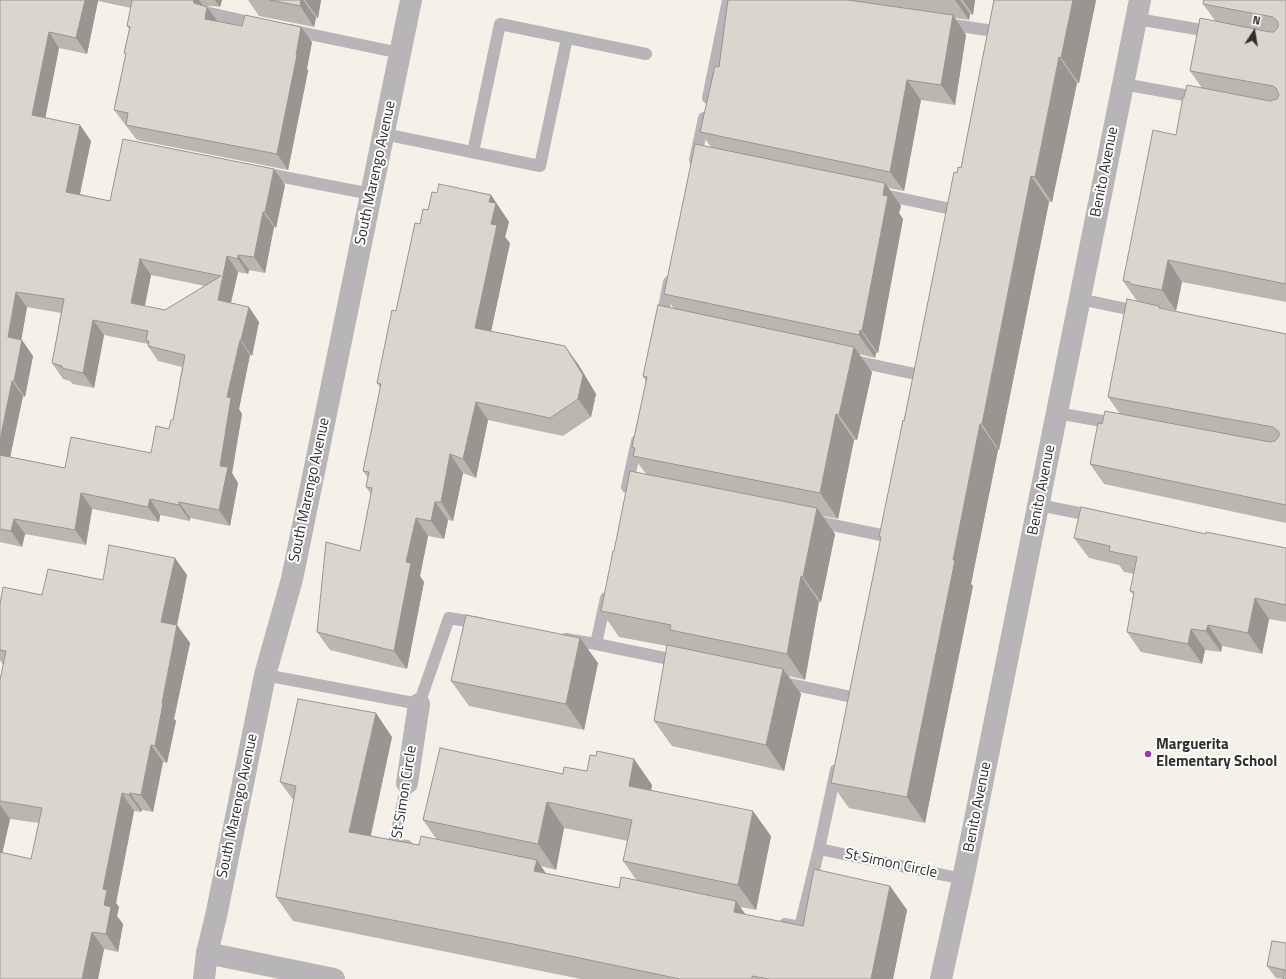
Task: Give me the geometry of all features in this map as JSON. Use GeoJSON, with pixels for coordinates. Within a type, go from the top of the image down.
{"type":"FeatureCollection","features":[{"type":"Feature","properties":{"kind":"street","name":"South Marengo Avenue"},"geometry":{"type":"LineString","coordinates":[[204,979],[207,953],[216,916],[265,675],[292,579],[411,0]]}},
{"type":"Feature","properties":{"kind":"street","name":"Benito Avenue"},"geometry":{"type":"LineString","coordinates":[[941,979],[963,879],[1138,10]]}},
{"type":"Feature","properties":{"kind":"street","name":"St Simon Circle"},"geometry":{"type":"LineString","coordinates":[[407,783],[419,704]]}},
{"type":"Feature","properties":{"kind":"street"},"geometry":{"type":"LineString","coordinates":[[207,953],[334,979]]}},
{"type":"Feature","properties":{"kind":"lane"},"geometry":{"type":"LineString","coordinates":[[693,172],[700,157],[728,0]]}},
{"type":"Feature","properties":{"kind":"lane"},"geometry":{"type":"LineString","coordinates":[[1138,10],[1225,34]]}},
{"type":"Feature","properties":{"kind":"lane"},"geometry":{"type":"LineString","coordinates":[[210,14],[400,54]]}},
{"type":"Feature","properties":{"kind":"lane"},"geometry":{"type":"LineString","coordinates":[[931,22],[994,31]]}},
{"type":"Feature","properties":{"kind":"lane"},"geometry":{"type":"LineString","coordinates":[[473,152],[500,24],[646,54]]}},
{"type":"Feature","properties":{"kind":"lane"},"geometry":{"type":"LineString","coordinates":[[384,134],[540,166],[567,38]]}},
{"type":"Feature","properties":{"kind":"lane"},"geometry":{"type":"LineString","coordinates":[[1123,84],[1215,101]]}},
{"type":"Feature","properties":{"kind":"lane"},"geometry":{"type":"LineString","coordinates":[[254,171],[371,194]]}},
{"type":"Feature","properties":{"kind":"lane"},"geometry":{"type":"LineString","coordinates":[[865,191],[956,210]]}},
{"type":"Feature","properties":{"kind":"lane"},"geometry":{"type":"LineString","coordinates":[[658,334],[671,273]]}},
{"type":"Feature","properties":{"kind":"lane"},"geometry":{"type":"LineString","coordinates":[[1080,299],[1149,314]]}},
{"type":"Feature","properties":{"kind":"lane"},"geometry":{"type":"LineString","coordinates":[[661,320],[677,323]]}},
{"type":"Feature","properties":{"kind":"lane"},"geometry":{"type":"LineString","coordinates":[[839,358],[920,375]]}},
{"type":"Feature","properties":{"kind":"lane"},"geometry":{"type":"LineString","coordinates":[[1057,413],[1128,426]]}},
{"type":"Feature","properties":{"kind":"lane"},"geometry":{"type":"LineString","coordinates":[[625,500],[632,486],[638,432]]}},
{"type":"Feature","properties":{"kind":"lane"},"geometry":{"type":"LineString","coordinates":[[1038,505],[1106,519]]}},
{"type":"Feature","properties":{"kind":"lane"},"geometry":{"type":"LineString","coordinates":[[805,520],[886,536]]}},
{"type":"Feature","properties":{"kind":"lane"},"geometry":{"type":"LineString","coordinates":[[596,644],[608,583]]}},
{"type":"Feature","properties":{"kind":"lane","name":"St Simon Circle"},"geometry":{"type":"LineString","coordinates":[[419,704],[449,618],[488,625]]}},
{"type":"Feature","properties":{"kind":"lane"},"geometry":{"type":"LineString","coordinates":[[558,637],[688,663]]}},
{"type":"Feature","properties":{"kind":"lane"},"geometry":{"type":"LineString","coordinates":[[265,675],[419,704]]}},
{"type":"Feature","properties":{"kind":"lane"},"geometry":{"type":"LineString","coordinates":[[772,680],[853,693],[849,712]]}},
{"type":"Feature","properties":{"kind":"lane"},"geometry":{"type":"LineString","coordinates":[[776,922],[800,927],[839,758]]}},
{"type":"Feature","properties":{"kind":"lane","name":"St Simon Circle"},"geometry":{"type":"LineString","coordinates":[[407,783],[394,844],[417,848]]}},
{"type":"Feature","properties":{"kind":"lane","name":"St Simon Circle"},"geometry":{"type":"LineString","coordinates":[[819,849],[963,879]]}},
{"type":"Feature","properties":{"kind":"building"},"geometry":{"type":"Polygon","coordinates":[[[0,0],[85,0],[76,38],[49,32],[32,115],[80,125],[66,192],[110,201],[123,139],[274,169],[254,257],[238,255],[238,259],[227,256],[218,300],[249,307],[227,397],[231,398],[220,466],[228,467],[219,510],[179,502],[179,505],[150,499],[148,507],[81,493],[75,530],[14,519],[11,531],[0,529],[0,455],[65,468],[71,437],[151,453],[156,426],[169,429],[171,420],[173,420],[185,355],[148,346],[149,341],[146,340],[148,331],[93,320],[83,373],[62,368],[62,366],[52,363],[64,299],[16,292],[8,337],[22,340],[0,440],[0,0]],[[140,259],[131,303],[165,310],[221,276],[140,259]]]}},
{"type":"Feature","properties":{"kind":"building"},"geometry":{"type":"Polygon","coordinates":[[[132,0],[193,0],[194,3],[207,7],[205,19],[242,26],[245,15],[301,27],[297,55],[277,154],[126,125],[128,113],[114,110],[126,53],[124,53],[130,27],[127,26],[132,0]]]}},
{"type":"Feature","properties":{"kind":"building"},"geometry":{"type":"Polygon","coordinates":[[[270,0],[301,0],[300,6],[270,0]]]}},
{"type":"Feature","properties":{"kind":"building"},"geometry":{"type":"Polygon","coordinates":[[[728,0],[848,0],[953,15],[941,85],[907,80],[890,172],[700,132],[715,66],[719,67],[728,0]]]}},
{"type":"Feature","properties":{"kind":"building"},"geometry":{"type":"Polygon","coordinates":[[[994,0],[1073,0],[1061,58],[1059,57],[1035,177],[1031,176],[982,424],[980,424],[953,560],[955,560],[907,797],[831,783],[881,537],[879,537],[954,172],[957,173],[958,167],[961,168],[994,0]]]}},
{"type":"Feature","properties":{"kind":"building"},"geometry":{"type":"Polygon","coordinates":[[[1204,0],[1286,0],[1286,284],[1168,260],[1162,290],[1130,284],[1130,282],[1123,281],[1153,130],[1176,135],[1183,97],[1187,85],[1270,101],[1277,99],[1279,95],[1276,88],[1273,86],[1190,71],[1200,18],[1270,32],[1274,32],[1278,27],[1278,22],[1273,17],[1203,4],[1204,0]]]}},
{"type":"Feature","properties":{"kind":"building"},"geometry":{"type":"Polygon","coordinates":[[[695,144],[885,183],[883,195],[888,196],[862,331],[860,330],[859,335],[664,294],[695,144]]]}},
{"type":"Feature","properties":{"kind":"building"},"geometry":{"type":"Polygon","coordinates":[[[439,184],[491,195],[489,202],[496,203],[491,224],[497,225],[475,328],[565,346],[583,375],[578,399],[550,418],[476,402],[463,459],[450,454],[441,502],[435,502],[431,521],[416,518],[406,562],[411,563],[394,651],[317,632],[326,542],[360,551],[372,488],[366,487],[369,472],[363,471],[381,384],[377,383],[392,310],[396,311],[415,223],[420,224],[423,209],[428,210],[432,192],[437,193],[439,184]]]}},
{"type":"Feature","properties":{"kind":"building"},"geometry":{"type":"Polygon","coordinates":[[[1127,299],[1159,306],[1159,308],[1286,334],[1286,505],[1090,464],[1098,423],[1102,424],[1105,411],[1270,442],[1275,441],[1279,436],[1279,432],[1273,427],[1108,397],[1127,299]]]}},
{"type":"Feature","properties":{"kind":"building"},"geometry":{"type":"Polygon","coordinates":[[[658,305],[854,347],[839,415],[836,414],[820,493],[633,456],[635,448],[632,447],[647,377],[643,376],[658,305]]]}},
{"type":"Feature","properties":{"kind":"building"},"geometry":{"type":"Polygon","coordinates":[[[630,471],[817,508],[803,577],[801,576],[787,654],[670,630],[671,625],[601,611],[630,471]]]}},
{"type":"Feature","properties":{"kind":"building"},"geometry":{"type":"Polygon","coordinates":[[[1081,507],[1206,534],[1206,532],[1286,548],[1286,605],[1255,598],[1248,633],[1208,625],[1206,631],[1191,629],[1188,644],[1127,632],[1134,592],[1130,591],[1137,557],[1109,551],[1110,546],[1074,538],[1081,507]]]}},
{"type":"Feature","properties":{"kind":"building"},"geometry":{"type":"Polygon","coordinates":[[[109,545],[175,558],[161,622],[177,625],[155,746],[151,745],[141,795],[130,793],[129,795],[122,793],[103,889],[107,890],[104,905],[111,907],[106,934],[92,932],[82,979],[0,979],[0,852],[31,859],[42,808],[0,801],[0,680],[6,651],[0,650],[0,604],[3,587],[42,595],[48,569],[103,580],[109,545]]]}},
{"type":"Feature","properties":{"kind":"building"},"geometry":{"type":"Polygon","coordinates":[[[466,615],[580,638],[566,704],[451,681],[466,615]]]}},
{"type":"Feature","properties":{"kind":"building"},"geometry":{"type":"Polygon","coordinates":[[[667,645],[783,669],[766,745],[654,721],[667,645]]]}},
{"type":"Feature","properties":{"kind":"building"},"geometry":{"type":"Polygon","coordinates":[[[298,699],[376,713],[349,832],[419,845],[421,836],[537,860],[534,871],[619,888],[621,877],[736,901],[734,912],[803,926],[814,869],[890,886],[871,979],[769,979],[752,976],[752,979],[680,979],[276,897],[296,786],[280,782],[298,699]]]}},
{"type":"Feature","properties":{"kind":"building"},"geometry":{"type":"Polygon","coordinates":[[[440,748],[563,774],[564,767],[587,771],[590,755],[596,756],[597,751],[634,759],[629,786],[753,811],[738,885],[623,861],[632,820],[547,802],[538,844],[423,820],[440,748]]]}},
{"type":"Feature","properties":{"kind":"building"},"geometry":{"type":"Polygon","coordinates":[[[1272,941],[1286,943],[1286,979],[1283,979],[1285,970],[1267,966],[1272,941]]]}},
{"type":"Feature","properties":{"kind":"place","name":"Marguerita Elementary School"},"geometry":{"type":"Point","coordinates":[1148,754]}}]}
